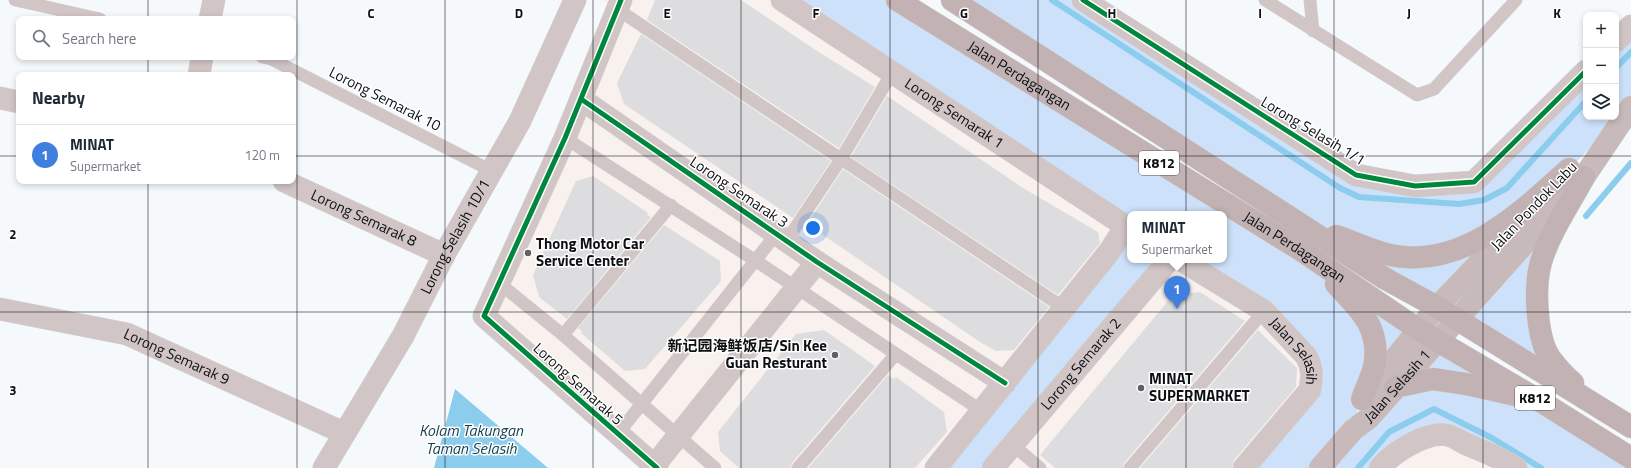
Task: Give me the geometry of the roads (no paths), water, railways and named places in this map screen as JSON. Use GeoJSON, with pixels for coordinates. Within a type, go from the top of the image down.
{"type":"FeatureCollection","features":[{"type":"Feature","properties":{"kind":"main road","name":"Jalan Perdagangan"},"geometry":{"type":"LineString","coordinates":[[897,0],[1308,255],[1419,330],[1540,401],[1631,458]]}},
{"type":"Feature","properties":{"kind":"main road","name":"Jalan Perdagangan"},"geometry":{"type":"LineString","coordinates":[[952,0],[1384,278],[1437,307],[1631,427]]}},
{"type":"Feature","properties":{"kind":"main road","name":"Jalan Pondok Labu"},"geometry":{"type":"LineString","coordinates":[[1438,340],[1457,320],[1631,106]]}},
{"type":"Feature","properties":{"kind":"main road"},"geometry":{"type":"LineString","coordinates":[[1297,222],[1390,255],[1416,258],[1446,254],[1489,234],[1577,173]]}},
{"type":"Feature","properties":{"kind":"main road"},"geometry":{"type":"LineString","coordinates":[[1577,173],[1541,263],[1538,311],[1541,333],[1550,357],[1570,380],[1608,413]]}},
{"type":"Feature","properties":{"kind":"main road","name":"Jalan Pondok Labu"},"geometry":{"type":"LineString","coordinates":[[1419,330],[1437,307],[1577,173]]}},
{"type":"Feature","properties":{"kind":"main road"},"geometry":{"type":"LineString","coordinates":[[1308,255],[1367,317],[1375,337],[1375,362],[1362,399]]}},
{"type":"Feature","properties":{"kind":"main road","name":"Jalan Selasih 1"},"geometry":{"type":"LineString","coordinates":[[1353,430],[1358,408],[1362,399],[1419,330]]}},
{"type":"Feature","properties":{"kind":"main road","name":"Jalan Selasih 1"},"geometry":{"type":"LineString","coordinates":[[1320,468],[1353,430],[1369,418],[1438,340]]}},
{"type":"Feature","properties":{"kind":"main road"},"geometry":{"type":"LineString","coordinates":[[1395,387],[1433,379],[1444,380],[1540,401]]}},
{"type":"Feature","properties":{"kind":"street"},"geometry":{"type":"LineString","coordinates":[[211,16],[214,0]]}},
{"type":"Feature","properties":{"kind":"street","name":"Lorong Selasih 1D/1"},"geometry":{"type":"LineString","coordinates":[[324,468],[403,336],[444,255],[520,120],[575,0]]}},
{"type":"Feature","properties":{"kind":"street","name":"Lorong Semarak 1"},"geometry":{"type":"LineString","coordinates":[[782,0],[1127,227]]}},
{"type":"Feature","properties":{"kind":"street","name":"Lorong Selasih 1/1"},"geometry":{"type":"LineString","coordinates":[[1084,0],[1356,174],[1415,186],[1474,182],[1583,74]]}},
{"type":"Feature","properties":{"kind":"street"},"geometry":{"type":"LineString","coordinates":[[499,283],[565,138],[619,5]]}},
{"type":"Feature","properties":{"kind":"street"},"geometry":{"type":"LineString","coordinates":[[1619,38],[1631,26]]}},
{"type":"Feature","properties":{"kind":"street"},"geometry":{"type":"LineString","coordinates":[[200,72],[202,60]]}},
{"type":"Feature","properties":{"kind":"street"},"geometry":{"type":"LineString","coordinates":[[0,98],[16,101]]}},
{"type":"Feature","properties":{"kind":"street","name":"Lorong Semarak 3"},"geometry":{"type":"LineString","coordinates":[[581,99],[782,236],[817,262],[1005,383]]}},
{"type":"Feature","properties":{"kind":"street","name":"Lorong Semarak 8"},"geometry":{"type":"LineString","coordinates":[[290,184],[444,255]]}},
{"type":"Feature","properties":{"kind":"street","name":"Lorong Semarak 1"},"geometry":{"type":"LineString","coordinates":[[936,468],[1127,229]]}},
{"type":"Feature","properties":{"kind":"street"},"geometry":{"type":"LineString","coordinates":[[656,467],[817,262]]}},
{"type":"Feature","properties":{"kind":"street","name":"Lorong Semarak 2"},"geometry":{"type":"LineString","coordinates":[[993,468],[1166,263]]}},
{"type":"Feature","properties":{"kind":"street"},"geometry":{"type":"LineString","coordinates":[[1186,263],[1264,311]]}},
{"type":"Feature","properties":{"kind":"street","name":"Lorong Semarak 5"},"geometry":{"type":"LineString","coordinates":[[499,283],[484,316],[617,435],[656,467]]}},
{"type":"Feature","properties":{"kind":"street","name":"Lorong Semarak 9"},"geometry":{"type":"LineString","coordinates":[[0,309],[127,334],[344,433]]}},
{"type":"Feature","properties":{"kind":"street","name":"Jalan Selasih"},"geometry":{"type":"LineString","coordinates":[[1244,468],[1310,390],[1313,373],[1306,356],[1264,311]]}},
{"type":"Feature","properties":{"kind":"street"},"geometry":{"type":"LineString","coordinates":[[1380,468],[1386,460],[1400,450],[1426,437],[1446,435],[1506,461],[1516,468]]}},
{"type":"Feature","properties":{"kind":"lane"},"geometry":{"type":"LineString","coordinates":[[15,0],[87,16]]}},
{"type":"Feature","properties":{"kind":"lane"},"geometry":{"type":"LineString","coordinates":[[1265,0],[1417,95],[1434,89],[1516,0]]}},
{"type":"Feature","properties":{"kind":"lane"},"geometry":{"type":"LineString","coordinates":[[1310,0],[1314,31]]}},
{"type":"Feature","properties":{"kind":"lane"},"geometry":{"type":"LineString","coordinates":[[619,5],[841,159],[1064,308]]}},
{"type":"Feature","properties":{"kind":"lane","name":"Lorong Semarak 10"},"geometry":{"type":"LineString","coordinates":[[273,60],[492,171]]}},
{"type":"Feature","properties":{"kind":"lane"},"geometry":{"type":"LineString","coordinates":[[617,435],[756,261],[782,236],[841,159],[892,73]]}},
{"type":"Feature","properties":{"kind":"lane"},"geometry":{"type":"LineString","coordinates":[[565,138],[671,205],[982,411]]}},
{"type":"Feature","properties":{"kind":"lane"},"geometry":{"type":"LineString","coordinates":[[563,335],[671,205]]}},
{"type":"Feature","properties":{"kind":"lane"},"geometry":{"type":"LineString","coordinates":[[499,283],[563,335],[715,468]]}},
{"type":"Feature","properties":{"kind":"lane"},"geometry":{"type":"LineString","coordinates":[[1130,468],[1264,311]]}},
{"type":"Feature","properties":{"kind":"lane"},"geometry":{"type":"LineString","coordinates":[[798,468],[896,354]]}},
{"type":"Feature","properties":{"kind":"lane"},"geometry":{"type":"LineString","coordinates":[[1013,445],[1040,468]]}},
{"type":"Feature","properties":{"kind":"water","name":"Kolam Takungan Taman Selasih"},"geometry":{"type":"Polygon","coordinates":[[[455,389],[548,468],[434,468],[455,389]]]}},
{"type":"Feature","properties":{"kind":"waterway"},"geometry":{"type":"LineString","coordinates":[[1052,0],[1340,188],[1359,197],[1459,204],[1484,200],[1507,188],[1583,104]]}},
{"type":"Feature","properties":{"kind":"waterway"},"geometry":{"type":"LineString","coordinates":[[1619,65],[1631,52]]}},
{"type":"Feature","properties":{"kind":"waterway"},"geometry":{"type":"LineString","coordinates":[[1586,216],[1631,163]]}},
{"type":"Feature","properties":{"kind":"waterway"},"geometry":{"type":"LineString","coordinates":[[1358,468],[1389,432],[1434,409],[1492,438],[1541,468]]}},
{"type":"Feature","properties":{"kind":"place","name":"Thong Motor Car Service Center"},"geometry":{"type":"Point","coordinates":[528,253]}},
{"type":"Feature","properties":{"kind":"place","name":"MINAT"},"geometry":{"type":"Point","coordinates":[1177,309]}},
{"type":"Feature","properties":{"kind":"place","name":"新记园海鲜饭店/Sin Kee Guan Resturant"},"geometry":{"type":"Point","coordinates":[835,355]}},
{"type":"Feature","properties":{"kind":"place","name":"MINAT SUPERMARKET"},"geometry":{"type":"Point","coordinates":[1141,388]}}]}
